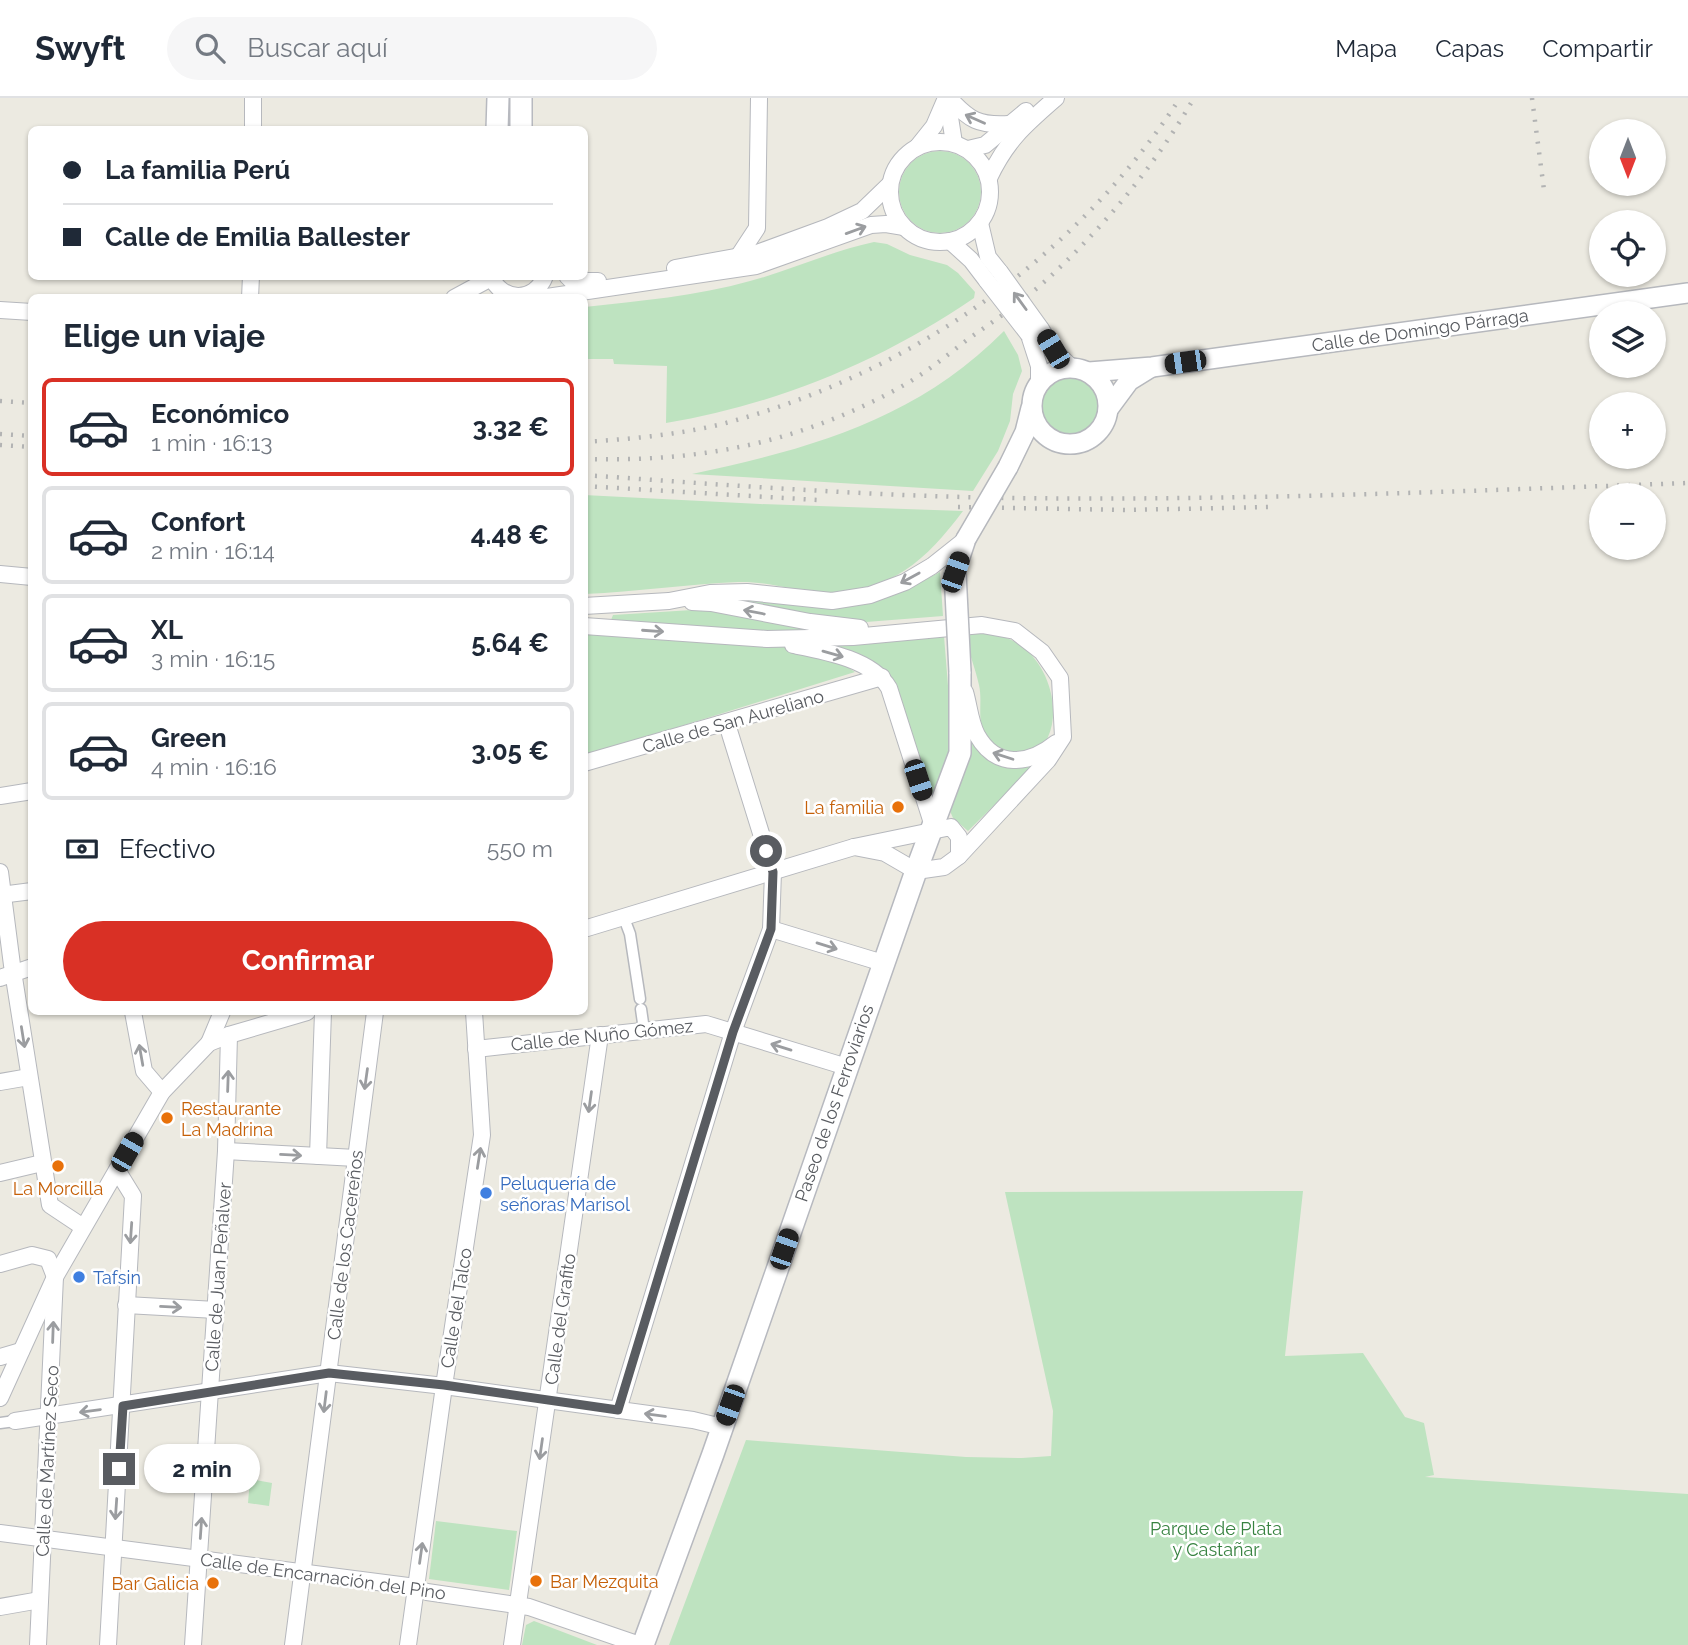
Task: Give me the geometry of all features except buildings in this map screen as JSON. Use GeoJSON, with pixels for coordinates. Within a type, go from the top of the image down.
{"type":"FeatureCollection","features":[{"type":"Feature","properties":{"kind":"main road"},"geometry":{"type":"LineString","coordinates":[[497,126],[498,98]]}},
{"type":"Feature","properties":{"kind":"main road"},"geometry":{"type":"LineString","coordinates":[[521,98],[521,126]]}},
{"type":"Feature","properties":{"kind":"main road","name":"Paseo de los Ferroviarios"},"geometry":{"type":"LineString","coordinates":[[642,1645],[722,1427],[883,963],[960,753],[960,672],[955,572]]}},
{"type":"Feature","properties":{"kind":"street"},"geometry":{"type":"LineString","coordinates":[[253,98],[253,126]]}},
{"type":"Feature","properties":{"kind":"street"},"geometry":{"type":"LineString","coordinates":[[738,257],[757,228],[759,98]]}},
{"type":"Feature","properties":{"kind":"street"},"geometry":{"type":"LineString","coordinates":[[947,98],[975,121],[990,125],[1009,124]]}},
{"type":"Feature","properties":{"kind":"street"},"geometry":{"type":"LineString","coordinates":[[571,280],[595,281],[738,257],[778,245],[862,211],[890,184],[900,161],[918,146],[934,126],[947,98]]}},
{"type":"Feature","properties":{"kind":"street"},"geometry":{"type":"LineString","coordinates":[[947,98],[961,146],[981,162],[989,178]]}},
{"type":"Feature","properties":{"kind":"street"},"geometry":{"type":"LineString","coordinates":[[918,146],[936,141],[961,146],[985,145],[1041,98]]}},
{"type":"Feature","properties":{"kind":"street"},"geometry":{"type":"LineString","coordinates":[[567,294],[756,266],[871,225],[904,227],[925,240],[950,241],[961,237],[980,223],[989,202],[989,178],[999,156],[1019,130],[1056,98]]}},
{"type":"Feature","properties":{"kind":"street"},"geometry":{"type":"LineString","coordinates":[[890,184],[892,207],[904,227]]}},
{"type":"Feature","properties":{"kind":"street"},"geometry":{"type":"LineString","coordinates":[[980,223],[993,276]]}},
{"type":"Feature","properties":{"kind":"street"},"geometry":{"type":"LineString","coordinates":[[757,228],[778,245]]}},
{"type":"Feature","properties":{"kind":"street"},"geometry":{"type":"LineString","coordinates":[[950,241],[993,276],[1035,332],[1104,387],[1109,408],[1106,421],[1098,432],[1088,440],[1075,444],[1049,439],[1040,430],[1031,408]]}},
{"type":"Feature","properties":{"kind":"street"},"geometry":{"type":"LineString","coordinates":[[461,294],[486,280]]}},
{"type":"Feature","properties":{"kind":"street"},"geometry":{"type":"LineString","coordinates":[[493,280],[501,292],[507,294]]}},
{"type":"Feature","properties":{"kind":"street"},"geometry":{"type":"LineString","coordinates":[[531,294],[536,291],[543,280]]}},
{"type":"Feature","properties":{"kind":"street","name":"Calle de Domingo Párraga"},"geometry":{"type":"LineString","coordinates":[[1080,369],[1152,367],[1688,293]]}},
{"type":"Feature","properties":{"kind":"street"},"geometry":{"type":"LineString","coordinates":[[0,310],[28,312]]}},
{"type":"Feature","properties":{"kind":"street"},"geometry":{"type":"LineString","coordinates":[[1035,332],[1039,382]]}},
{"type":"Feature","properties":{"kind":"street","name":"Calle de Domingo Párraga"},"geometry":{"type":"LineString","coordinates":[[1109,408],[1129,381],[1152,367]]}},
{"type":"Feature","properties":{"kind":"street"},"geometry":{"type":"LineString","coordinates":[[955,572],[966,539],[1025,432],[1033,394],[1039,382],[1053,371],[1080,369]]}},
{"type":"Feature","properties":{"kind":"street"},"geometry":{"type":"LineString","coordinates":[[1008,467],[1035,444],[1049,439]]}},
{"type":"Feature","properties":{"kind":"street"},"geometry":{"type":"LineString","coordinates":[[669,601],[710,593],[747,592],[832,601],[870,595],[905,582],[932,566],[966,539]]}},
{"type":"Feature","properties":{"kind":"street"},"geometry":{"type":"LineString","coordinates":[[0,575],[28,577]]}},
{"type":"Feature","properties":{"kind":"street"},"geometry":{"type":"LineString","coordinates":[[588,606],[669,601],[710,603],[810,622],[894,632]]}},
{"type":"Feature","properties":{"kind":"street"},"geometry":{"type":"LineString","coordinates":[[588,626],[767,639],[853,637],[982,625],[1016,631],[1042,652],[1060,678],[1063,737],[1048,760],[959,856],[944,867],[916,871],[886,853],[854,847]]}},
{"type":"Feature","properties":{"kind":"street"},"geometry":{"type":"LineString","coordinates":[[767,639],[840,655],[882,677],[888,688],[931,829]]}},
{"type":"Feature","properties":{"kind":"street"},"geometry":{"type":"LineString","coordinates":[[960,672],[975,732],[987,750],[1003,758],[1024,761],[1044,752],[1063,737]]}},
{"type":"Feature","properties":{"kind":"street","name":"Calle de San Aureliano"},"geometry":{"type":"LineString","coordinates":[[588,762],[727,724],[882,677]]}},
{"type":"Feature","properties":{"kind":"street"},"geometry":{"type":"LineString","coordinates":[[618,1410],[733,1032],[771,929],[773,872],[727,724]]}},
{"type":"Feature","properties":{"kind":"street"},"geometry":{"type":"LineString","coordinates":[[0,796],[28,792]]}},
{"type":"Feature","properties":{"kind":"street"},"geometry":{"type":"LineString","coordinates":[[588,928],[854,847],[931,829],[951,827],[959,837],[959,856]]}},
{"type":"Feature","properties":{"kind":"street"},"geometry":{"type":"LineString","coordinates":[[0,872],[7,976],[29,1077],[50,1205],[83,1227]]}},
{"type":"Feature","properties":{"kind":"street"},"geometry":{"type":"LineString","coordinates":[[2,895],[28,892]]}},
{"type":"Feature","properties":{"kind":"street"},"geometry":{"type":"LineString","coordinates":[[624,918],[630,934],[644,1030]]}},
{"type":"Feature","properties":{"kind":"street"},"geometry":{"type":"LineString","coordinates":[[771,929],[883,963]]}},
{"type":"Feature","properties":{"kind":"street"},"geometry":{"type":"LineString","coordinates":[[7,976],[28,968]]}},
{"type":"Feature","properties":{"kind":"street"},"geometry":{"type":"LineString","coordinates":[[134,1015],[144,1071],[162,1092]]}},
{"type":"Feature","properties":{"kind":"street"},"geometry":{"type":"LineString","coordinates":[[0,1398],[55,1277],[83,1227],[162,1092],[209,1043],[221,1015]]}},
{"type":"Feature","properties":{"kind":"street"},"geometry":{"type":"LineString","coordinates":[[209,1043],[297,1015]]}},
{"type":"Feature","properties":{"kind":"street"},"geometry":{"type":"LineString","coordinates":[[318,1156],[323,1015]]}},
{"type":"Feature","properties":{"kind":"street","name":"Calle de los Cacereños"},"geometry":{"type":"LineString","coordinates":[[293,1645],[375,1015]]}},
{"type":"Feature","properties":{"kind":"street","name":"Calle del Talco"},"geometry":{"type":"LineString","coordinates":[[408,1645],[482,1135],[474,1015]]}},
{"type":"Feature","properties":{"kind":"street","name":"Calle de Nuño Gómez"},"geometry":{"type":"LineString","coordinates":[[476,1049],[706,1024],[847,1067]]}},
{"type":"Feature","properties":{"kind":"street","name":"Calle de Juan Peñalver"},"geometry":{"type":"LineString","coordinates":[[194,1645],[226,1151],[229,1035]]}},
{"type":"Feature","properties":{"kind":"street","name":"Calle del Grafito"},"geometry":{"type":"LineString","coordinates":[[512,1645],[600,1035]]}},
{"type":"Feature","properties":{"kind":"street"},"geometry":{"type":"LineString","coordinates":[[0,1082],[29,1077]]}},
{"type":"Feature","properties":{"kind":"street"},"geometry":{"type":"LineString","coordinates":[[226,1151],[356,1158]]}},
{"type":"Feature","properties":{"kind":"street"},"geometry":{"type":"LineString","coordinates":[[0,1173],[42,1163]]}},
{"type":"Feature","properties":{"kind":"street"},"geometry":{"type":"LineString","coordinates":[[108,1645],[134,1196],[117,1170]]}},
{"type":"Feature","properties":{"kind":"street"},"geometry":{"type":"LineString","coordinates":[[0,1264],[32,1255],[48,1259],[55,1277]]}},
{"type":"Feature","properties":{"kind":"street","name":"Calle de Martínez Seco"},"geometry":{"type":"LineString","coordinates":[[38,1645],[55,1277]]}},
{"type":"Feature","properties":{"kind":"street"},"geometry":{"type":"LineString","coordinates":[[126,1306],[216,1310]]}},
{"type":"Feature","properties":{"kind":"street"},"geometry":{"type":"LineString","coordinates":[[0,1357],[21,1351]]}},
{"type":"Feature","properties":{"kind":"street"},"geometry":{"type":"LineString","coordinates":[[8,1422],[329,1373],[444,1385],[693,1420],[722,1427]]}},
{"type":"Feature","properties":{"kind":"street","name":"Calle de Encarnación del Pino"},"geometry":{"type":"LineString","coordinates":[[0,1533],[415,1587],[428,1592],[529,1607],[642,1645]]}},
{"type":"Feature","properties":{"kind":"street"},"geometry":{"type":"LineString","coordinates":[[0,1607],[40,1600]]}},
{"type":"Feature","properties":{"kind":"green space"},"geometry":{"type":"Polygon","coordinates":[[[940,151],[956,154],[969,163],[978,176],[981,192],[978,208],[969,221],[956,230],[940,233],[924,230],[911,221],[902,208],[899,192],[902,176],[911,163],[924,154],[940,151]]]}},
{"type":"Feature","properties":{"kind":"green space"},"geometry":{"type":"Polygon","coordinates":[[[874,242],[947,265],[975,292],[974,298],[903,342],[827,377],[748,405],[666,423],[667,366],[614,364],[613,359],[588,359],[588,307],[709,291],[766,277],[842,250],[874,242]]]}},
{"type":"Feature","properties":{"kind":"green space"},"geometry":{"type":"Polygon","coordinates":[[[1004,331],[1018,355],[1022,371],[1013,394],[1010,421],[998,451],[973,491],[692,474],[778,454],[819,441],[897,409],[970,362],[1004,331]]]}},
{"type":"Feature","properties":{"kind":"green space"},"geometry":{"type":"Polygon","coordinates":[[[1064,378],[1076,378],[1086,382],[1094,390],[1098,406],[1094,422],[1086,430],[1076,434],[1064,434],[1054,430],[1046,422],[1042,412],[1042,400],[1046,390],[1054,382],[1064,378]]]}},
{"type":"Feature","properties":{"kind":"green space"},"geometry":{"type":"Polygon","coordinates":[[[588,495],[963,511],[918,561],[884,582],[864,588],[842,592],[817,592],[738,582],[588,594],[588,495]]]}},
{"type":"Feature","properties":{"kind":"green space"},"geometry":{"type":"Polygon","coordinates":[[[940,572],[943,616],[866,622],[840,621],[740,603],[723,596],[777,600],[905,590],[940,572]]]}},
{"type":"Feature","properties":{"kind":"green space"},"geometry":{"type":"Polygon","coordinates":[[[714,610],[845,631],[813,635],[611,620],[613,615],[714,610]]]}},
{"type":"Feature","properties":{"kind":"green space"},"geometry":{"type":"Polygon","coordinates":[[[965,633],[1005,637],[1017,643],[1036,661],[1049,685],[1052,698],[1052,725],[1043,745],[1027,753],[1017,754],[999,749],[986,737],[980,718],[979,685],[965,633]]]}},
{"type":"Feature","properties":{"kind":"green space"},"geometry":{"type":"Polygon","coordinates":[[[588,634],[785,647],[834,658],[855,672],[588,755],[588,634]]]}},
{"type":"Feature","properties":{"kind":"green space"},"geometry":{"type":"Polygon","coordinates":[[[944,636],[949,698],[949,757],[928,807],[892,685],[835,649],[835,646],[944,636]]]}},
{"type":"Feature","properties":{"kind":"green space"},"geometry":{"type":"Polygon","coordinates":[[[972,741],[984,754],[998,762],[1034,766],[968,831],[953,818],[950,811],[972,741]]]}},
{"type":"Feature","properties":{"kind":"green space","name":"Parque de Plata y Castañar"},"geometry":{"type":"Polygon","coordinates":[[[1303,1191],[1285,1356],[1363,1353],[1405,1417],[1424,1423],[1434,1475],[1425,1477],[1688,1494],[1688,1645],[669,1645],[746,1440],[966,1457],[1051,1456],[1053,1411],[1005,1192],[1303,1191]]]}},
{"type":"Feature","properties":{"kind":"green space"},"geometry":{"type":"Polygon","coordinates":[[[250,1479],[272,1483],[269,1506],[248,1503],[250,1479]]]}},
{"type":"Feature","properties":{"kind":"green space"},"geometry":{"type":"Polygon","coordinates":[[[436,1521],[517,1531],[509,1590],[429,1579],[436,1521]]]}},
{"type":"Feature","properties":{"kind":"green space"},"geometry":{"type":"Polygon","coordinates":[[[534,1621],[597,1645],[522,1645],[526,1625],[534,1621]]]}},
{"type":"Feature","properties":{"kind":"railway"},"geometry":{"type":"LineString","coordinates":[[588,442],[653,436],[722,424],[791,403],[857,375],[921,342],[981,303],[1038,259],[1090,210],[1138,157],[1180,98]]}},
{"type":"Feature","properties":{"kind":"railway"},"geometry":{"type":"LineString","coordinates":[[588,459],[685,455],[760,443],[833,419],[911,381],[1025,298],[1075,253],[1148,168],[1194,98]]}},
{"type":"Feature","properties":{"kind":"railway"},"geometry":{"type":"LineString","coordinates":[[1532,98],[1544,190]]}},
{"type":"Feature","properties":{"kind":"railway"},"geometry":{"type":"LineString","coordinates":[[0,401],[28,403]]}},
{"type":"Feature","properties":{"kind":"railway"},"geometry":{"type":"LineString","coordinates":[[0,434],[28,436]]}},
{"type":"Feature","properties":{"kind":"railway"},"geometry":{"type":"LineString","coordinates":[[0,445],[28,447]]}},
{"type":"Feature","properties":{"kind":"railway"},"geometry":{"type":"LineString","coordinates":[[588,475],[958,497],[1096,499],[1265,497],[1688,483]]}},
{"type":"Feature","properties":{"kind":"railway"},"geometry":{"type":"LineString","coordinates":[[588,486],[818,500]]}},
{"type":"Feature","properties":{"kind":"railway"},"geometry":{"type":"LineString","coordinates":[[958,507],[1125,510],[1269,507]]}},
{"type":"Feature","properties":{"kind":"place","name":"La familia"},"geometry":{"type":"Point","coordinates":[898,807]}},
{"type":"Feature","properties":{"kind":"place","name":"Restaurante La Madrina"},"geometry":{"type":"Point","coordinates":[167,1118]}},
{"type":"Feature","properties":{"kind":"place","name":"La Morcilla"},"geometry":{"type":"Point","coordinates":[58,1166]}},
{"type":"Feature","properties":{"kind":"place","name":"Peluquería de señoras Marisol"},"geometry":{"type":"Point","coordinates":[486,1193]}},
{"type":"Feature","properties":{"kind":"place","name":"Tafsin"},"geometry":{"type":"Point","coordinates":[79,1277]}},
{"type":"Feature","properties":{"kind":"place","name":"Bar Mezquita"},"geometry":{"type":"Point","coordinates":[536,1581]}},
{"type":"Feature","properties":{"kind":"place","name":"Bar Galicia"},"geometry":{"type":"Point","coordinates":[213,1583]}},
{"type":"Feature","properties":{"kind":"route"},"geometry":{"type":"LineString","coordinates":[[119,1469],[123,1406],[329,1373],[444,1385],[618,1410],[733,1032],[771,929],[773,872],[766,851]]}}]}
